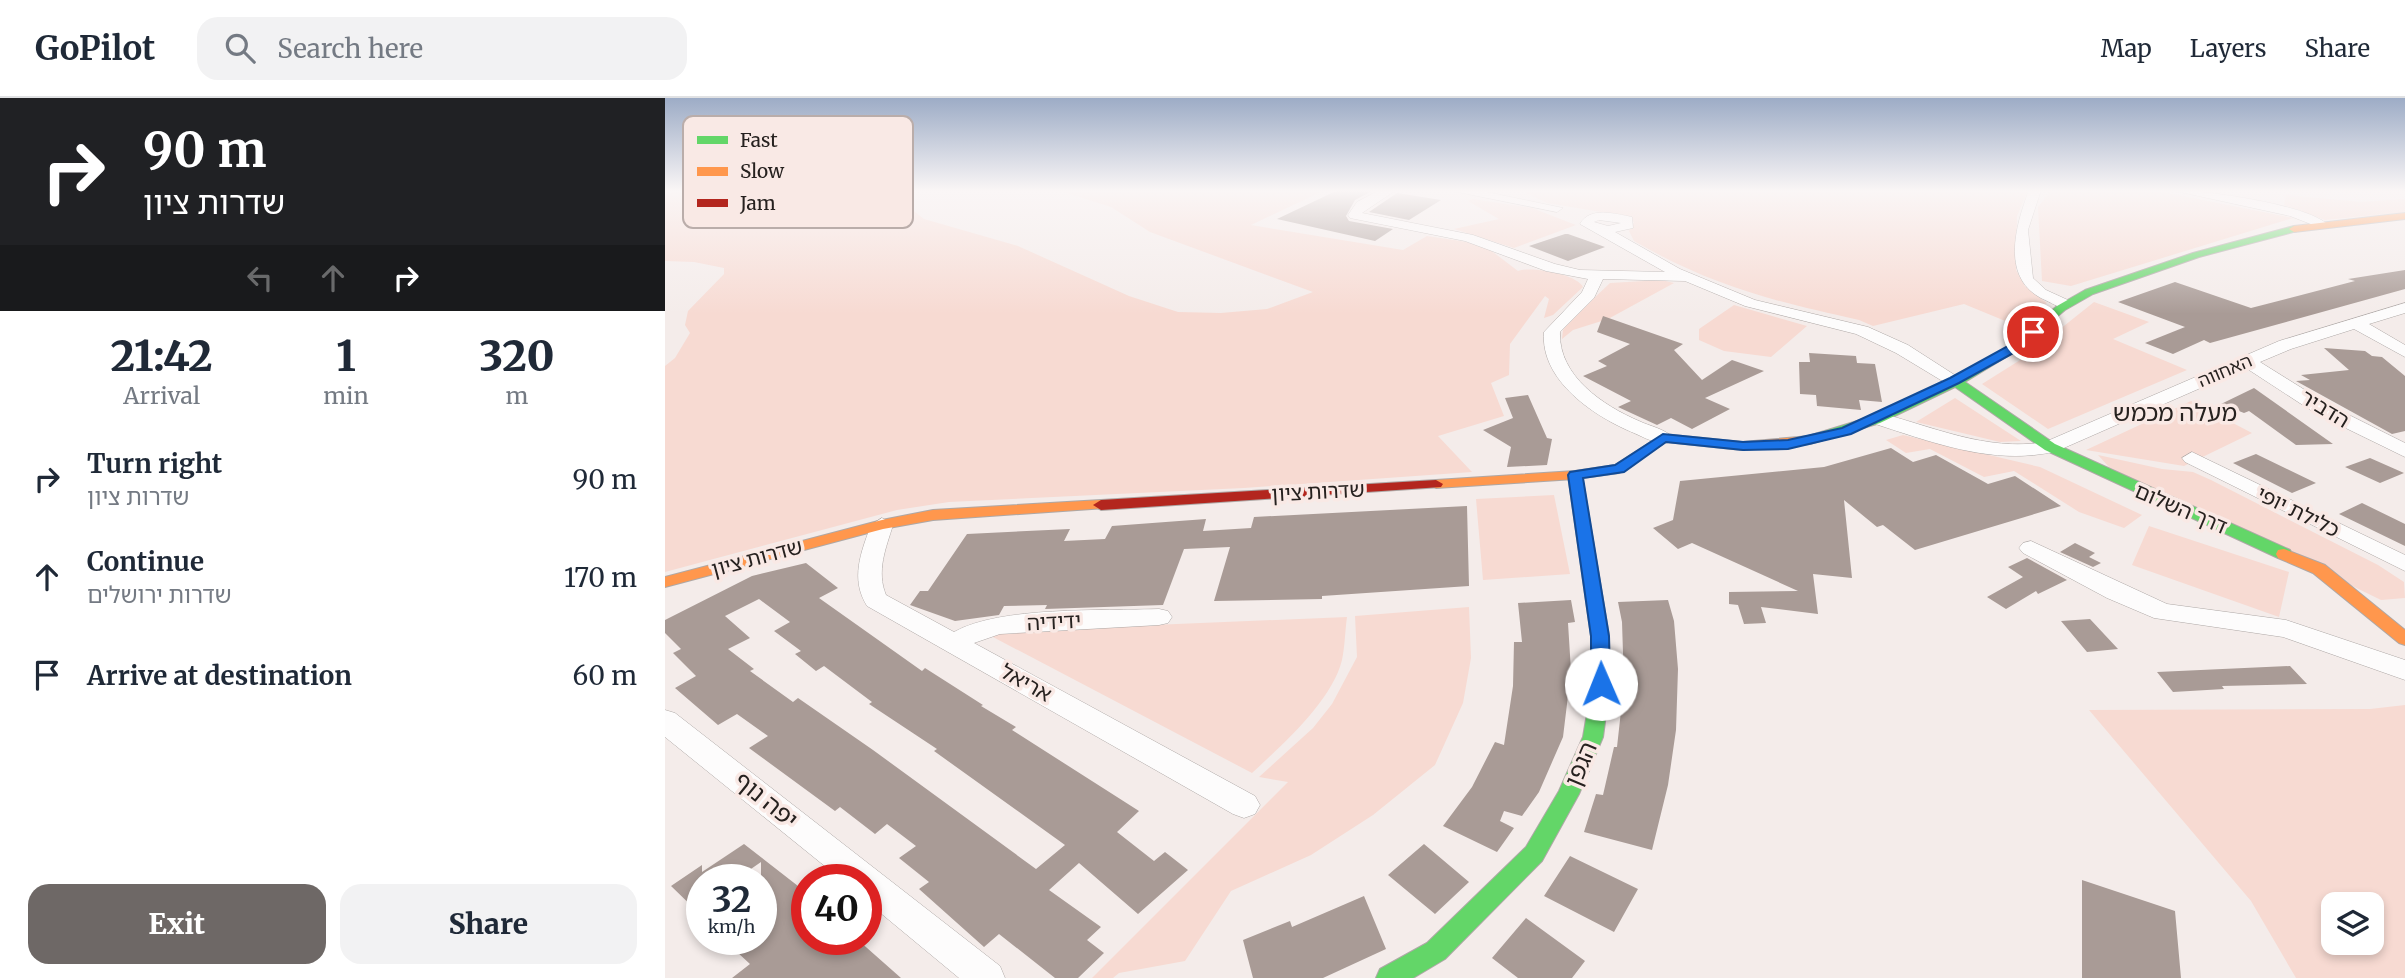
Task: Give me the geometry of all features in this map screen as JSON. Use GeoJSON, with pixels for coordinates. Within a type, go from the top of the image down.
{"type":"FeatureCollection","features":[{"type":"Feature","properties":{"kind":"street"},"geometry":{"type":"LineString","coordinates":[[1434,231],[1468,238],[1551,268],[1596,277],[1688,277]]}},
{"type":"Feature","properties":{"kind":"street"},"geometry":{"type":"LineString","coordinates":[[1603,231],[1688,277],[1750,303],[1862,330],[1902,349],[1955,381]]}},
{"type":"Feature","properties":{"kind":"street"},"geometry":{"type":"LineString","coordinates":[[1624,231],[1627,244]]}},
{"type":"Feature","properties":{"kind":"street"},"geometry":{"type":"LineString","coordinates":[[2021,231],[2026,279],[2041,293],[2065,304]]}},
{"type":"Feature","properties":{"kind":"street"},"geometry":{"type":"LineString","coordinates":[[1596,277],[1589,297],[1562,318],[1552,332],[1555,353],[1566,375],[1583,397],[1620,421],[1663,438],[1743,446],[1788,444],[1846,431],[1955,381],[2014,347],[2065,304],[2103,285],[2195,254],[2252,237],[2283,231]]}},
{"type":"Feature","properties":{"kind":"street"},"geometry":{"type":"LineString","coordinates":[[1635,276],[1649,271],[1654,260]]}},
{"type":"Feature","properties":{"kind":"street","name":"האחווה"},"geometry":{"type":"LineString","coordinates":[[1876,418],[1922,432],[2015,452],[2050,447],[2285,345],[2405,309]]}},
{"type":"Feature","properties":{"kind":"street"},"geometry":{"type":"LineString","coordinates":[[2355,323],[2405,352]]}},
{"type":"Feature","properties":{"kind":"street","name":"הדביר"},"geometry":{"type":"LineString","coordinates":[[2247,361],[2322,409],[2405,451]]}},
{"type":"Feature","properties":{"kind":"street","name":"דרך השלום"},"geometry":{"type":"LineString","coordinates":[[1955,381],[2050,447],[2140,491],[2319,569],[2400,627]]}},
{"type":"Feature","properties":{"kind":"street","name":"שדרות ציון"},"geometry":{"type":"LineString","coordinates":[[665,582],[882,525],[967,512],[1575,475],[1619,469],[1663,438]]}},
{"type":"Feature","properties":{"kind":"street","name":"כלילת יופי"},"geometry":{"type":"LineString","coordinates":[[2192,458],[2405,564]]}},
{"type":"Feature","properties":{"kind":"street","name":"הגפן"},"geometry":{"type":"LineString","coordinates":[[1389,978],[1436,951],[1534,853],[1569,794],[1593,737],[1601,684],[1600,636],[1575,475]]}},
{"type":"Feature","properties":{"kind":"street","name":"אריאל"},"geometry":{"type":"LineString","coordinates":[[882,525],[870,563],[868,583],[876,600],[1244,805]]}},
{"type":"Feature","properties":{"kind":"street"},"geometry":{"type":"LineString","coordinates":[[2031,548],[2116,592],[2164,612],[2286,629],[2405,670]]}},
{"type":"Feature","properties":{"kind":"street","name":"ידידיה"},"geometry":{"type":"LineString","coordinates":[[954,643],[979,629],[1000,625],[1159,617]]}},
{"type":"Feature","properties":{"kind":"street","name":"יפה נוף"},"geometry":{"type":"LineString","coordinates":[[665,721],[845,864]]}},
{"type":"Feature","properties":{"kind":"street","name":"יפה נוף"},"geometry":{"type":"LineString","coordinates":[[882,894],[987,978]]}},
{"type":"Feature","properties":{"kind":"shaded area"},"geometry":{"type":"Polygon","coordinates":[[[665,231],[966,231],[1018,246],[1129,296],[1178,312],[1221,313],[1267,309],[1313,292],[1149,231],[1288,231],[1403,250],[1427,236],[1467,242],[1489,249],[1518,271],[1553,272],[1572,278],[1583,287],[1553,315],[1544,318],[1549,299],[1545,296],[1510,344],[1509,375],[1491,383],[1504,416],[1438,436],[1472,472],[1244,488],[949,502],[897,510],[665,572],[665,366],[675,358],[690,333],[685,325],[688,311],[724,274],[724,268],[694,262],[665,261],[665,231]]]}},
{"type":"Feature","properties":{"kind":"shaded area"},"geometry":{"type":"Polygon","coordinates":[[[1461,231],[1560,231],[1514,248],[1461,231]]]}},
{"type":"Feature","properties":{"kind":"shaded area"},"geometry":{"type":"Polygon","coordinates":[[[1629,231],[2017,231],[2016,270],[2025,286],[2047,303],[2015,325],[1964,304],[1873,326],[1859,320],[1771,299],[1717,281],[1634,241],[1629,231]]]}},
{"type":"Feature","properties":{"kind":"shaded area"},"geometry":{"type":"Polygon","coordinates":[[[2039,231],[2250,231],[2071,286],[2042,281],[2039,231]]]}},
{"type":"Feature","properties":{"kind":"shaded area"},"geometry":{"type":"Polygon","coordinates":[[[1661,280],[1674,283],[1608,319],[1573,330],[1562,339],[1563,330],[1569,322],[1610,283],[1661,280]]]}},
{"type":"Feature","properties":{"kind":"shaded area"},"geometry":{"type":"Polygon","coordinates":[[[2094,302],[2149,322],[2113,339],[2187,370],[2048,429],[1982,384],[2025,357],[2094,302]]]}},
{"type":"Feature","properties":{"kind":"shaded area"},"geometry":{"type":"Polygon","coordinates":[[[1734,305],[1807,326],[1771,357],[1724,351],[1699,340],[1699,329],[1734,305]]]}},
{"type":"Feature","properties":{"kind":"shaded area"},"geometry":{"type":"Polygon","coordinates":[[[1955,398],[2021,441],[2000,442],[1916,422],[1955,398]]]}},
{"type":"Feature","properties":{"kind":"shaded area"},"geometry":{"type":"Polygon","coordinates":[[[2191,401],[2252,433],[2184,466],[2086,450],[2191,401]]]}},
{"type":"Feature","properties":{"kind":"shaded area"},"geometry":{"type":"Polygon","coordinates":[[[1903,435],[2040,467],[2142,515],[2124,528],[2079,512],[2014,471],[1984,477],[1930,449],[1906,453],[1886,440],[1903,435]]]}},
{"type":"Feature","properties":{"kind":"shaded area"},"geometry":{"type":"Polygon","coordinates":[[[2098,455],[2162,469],[2193,472],[2211,480],[2378,565],[2404,582],[2405,598],[2381,600],[2109,467],[2098,455]]]}},
{"type":"Feature","properties":{"kind":"shaded area"},"geometry":{"type":"Polygon","coordinates":[[[1554,495],[1570,574],[1483,580],[1476,499],[1554,495]]]}},
{"type":"Feature","properties":{"kind":"shaded area"},"geometry":{"type":"Polygon","coordinates":[[[2149,526],[2289,572],[2279,617],[2132,565],[2149,526]]]}},
{"type":"Feature","properties":{"kind":"shaded area"},"geometry":{"type":"Polygon","coordinates":[[[1469,607],[1471,658],[1463,703],[1435,765],[1373,815],[1311,855],[1231,891],[1185,961],[1119,973],[1113,978],[1092,978],[1288,782],[1259,777],[1313,728],[1332,704],[1357,657],[1355,616],[1469,607]]]}},
{"type":"Feature","properties":{"kind":"shaded area"},"geometry":{"type":"Polygon","coordinates":[[[1347,617],[1342,660],[1328,691],[1305,721],[1252,773],[991,636],[1008,631],[1347,617]]]}},
{"type":"Feature","properties":{"kind":"shaded area"},"geometry":{"type":"Polygon","coordinates":[[[2405,705],[2405,978],[2296,978],[2251,901],[2089,710],[2370,709],[2405,705]]]}},
{"type":"Feature","properties":{"kind":"building"},"geometry":{"type":"Polygon","coordinates":[[[1331,231],[1390,231],[1375,241],[1331,231]]]}},
{"type":"Feature","properties":{"kind":"building"},"geometry":{"type":"Polygon","coordinates":[[[1565,234],[1605,247],[1568,261],[1529,246],[1565,234]]]}},
{"type":"Feature","properties":{"kind":"building"},"geometry":{"type":"Polygon","coordinates":[[[2405,270],[2405,289],[2210,343],[2204,340],[2173,354],[2145,343],[2185,327],[2118,302],[2175,282],[2251,308],[2355,281],[2348,279],[2405,270]]]}},
{"type":"Feature","properties":{"kind":"building"},"geometry":{"type":"Polygon","coordinates":[[[1603,316],[1683,344],[1674,350],[1702,380],[1732,360],[1764,371],[1705,398],[1730,409],[1692,429],[1671,418],[1657,425],[1618,407],[1631,401],[1583,376],[1607,366],[1598,361],[1630,344],[1597,332],[1603,316]]]}},
{"type":"Feature","properties":{"kind":"building"},"geometry":{"type":"Polygon","coordinates":[[[2324,348],[2365,351],[2372,356],[2382,357],[2405,376],[2405,431],[2392,434],[2296,381],[2310,380],[2301,375],[2349,370],[2324,348]]]}},
{"type":"Feature","properties":{"kind":"building"},"geometry":{"type":"Polygon","coordinates":[[[1809,353],[1856,356],[1857,363],[1875,364],[1882,402],[1859,400],[1861,410],[1817,406],[1816,395],[1800,394],[1799,362],[1810,362],[1809,353]]]}},
{"type":"Feature","properties":{"kind":"building"},"geometry":{"type":"Polygon","coordinates":[[[2254,388],[2333,444],[2296,445],[2249,411],[2244,413],[2221,404],[2254,388]]]}},
{"type":"Feature","properties":{"kind":"building"},"geometry":{"type":"Polygon","coordinates":[[[1528,395],[1547,438],[1552,439],[1547,465],[1507,467],[1511,447],[1483,430],[1513,418],[1505,398],[1528,395]]]}},
{"type":"Feature","properties":{"kind":"building"},"geometry":{"type":"Polygon","coordinates":[[[1891,448],[1913,462],[1936,455],[1988,484],[2015,476],[2061,506],[1915,550],[1883,525],[1877,527],[1844,500],[1852,578],[1813,574],[1818,614],[1761,607],[1766,623],[1744,624],[1738,605],[1729,604],[1729,592],[1798,591],[1692,543],[1678,549],[1653,528],[1673,520],[1680,481],[1824,467],[1891,448]]]}},
{"type":"Feature","properties":{"kind":"building"},"geometry":{"type":"Polygon","coordinates":[[[2256,454],[2316,483],[2292,493],[2233,463],[2256,454]]]}},
{"type":"Feature","properties":{"kind":"building"},"geometry":{"type":"Polygon","coordinates":[[[2370,458],[2404,473],[2380,483],[2345,467],[2370,458]]]}},
{"type":"Feature","properties":{"kind":"building"},"geometry":{"type":"Polygon","coordinates":[[[2362,503],[2405,524],[2405,546],[2339,514],[2362,503]]]}},
{"type":"Feature","properties":{"kind":"building"},"geometry":{"type":"Polygon","coordinates":[[[1467,506],[1469,586],[1322,596],[1322,599],[1214,601],[1230,547],[1184,549],[1163,605],[1045,609],[1047,605],[1004,606],[999,615],[955,621],[910,605],[920,591],[928,591],[967,534],[1070,529],[1064,541],[1105,539],[1112,526],[1206,519],[1203,531],[1251,528],[1254,517],[1467,506]]]}},
{"type":"Feature","properties":{"kind":"building"},"geometry":{"type":"Polygon","coordinates":[[[2075,543],[2095,553],[2089,557],[2101,563],[2093,567],[2060,552],[2075,543]]]}},
{"type":"Feature","properties":{"kind":"building"},"geometry":{"type":"Polygon","coordinates":[[[2027,558],[2067,580],[2038,594],[2036,591],[2006,609],[1987,597],[2023,577],[2008,567],[2027,558]]]}},
{"type":"Feature","properties":{"kind":"building"},"geometry":{"type":"Polygon","coordinates":[[[806,563],[838,588],[819,598],[922,671],[925,668],[983,705],[981,706],[1016,727],[1012,730],[1139,811],[1117,832],[1154,861],[1165,852],[1188,870],[1138,914],[1079,863],[1049,890],[1101,927],[1087,940],[1104,953],[1078,978],[1055,978],[999,934],[984,947],[919,889],[929,882],[899,858],[916,846],[887,824],[875,834],[840,807],[835,811],[749,748],[768,736],[737,714],[718,725],[675,688],[696,676],[673,653],[681,649],[665,633],[665,620],[752,576],[806,563]],[[759,599],[725,616],[750,638],[728,649],[754,669],[750,671],[793,702],[798,698],[1036,869],[1065,845],[934,751],[937,749],[869,704],[872,702],[824,666],[816,671],[795,654],[801,651],[774,631],[790,622],[759,599]]]}},
{"type":"Feature","properties":{"kind":"building"},"geometry":{"type":"Polygon","coordinates":[[[1571,600],[1575,622],[1568,623],[1571,671],[1563,737],[1539,792],[1522,816],[1504,811],[1500,821],[1514,828],[1497,852],[1443,826],[1472,787],[1495,742],[1504,745],[1513,686],[1514,642],[1522,642],[1518,603],[1571,600]]]}},
{"type":"Feature","properties":{"kind":"building"},"geometry":{"type":"Polygon","coordinates":[[[1668,600],[1674,621],[1678,669],[1676,730],[1668,785],[1652,850],[1584,832],[1596,794],[1603,795],[1614,747],[1617,747],[1624,684],[1622,622],[1618,602],[1668,600]]]}},
{"type":"Feature","properties":{"kind":"building"},"geometry":{"type":"Polygon","coordinates":[[[2090,619],[2118,649],[2087,652],[2061,621],[2090,619]]]}},
{"type":"Feature","properties":{"kind":"building"},"geometry":{"type":"Polygon","coordinates":[[[2290,666],[2307,684],[2222,686],[2224,689],[2173,692],[2157,672],[2290,666]]]}},
{"type":"Feature","properties":{"kind":"building"},"geometry":{"type":"Polygon","coordinates":[[[744,844],[770,864],[761,862],[714,864],[744,844]]]}},
{"type":"Feature","properties":{"kind":"building"},"geometry":{"type":"Polygon","coordinates":[[[1424,844],[1469,882],[1435,914],[1388,875],[1424,844]]]}},
{"type":"Feature","properties":{"kind":"building"},"geometry":{"type":"Polygon","coordinates":[[[1570,856],[1638,889],[1614,932],[1544,896],[1570,856]]]}},
{"type":"Feature","properties":{"kind":"building"},"geometry":{"type":"Polygon","coordinates":[[[777,870],[791,881],[791,955],[875,955],[901,978],[732,978],[750,964],[740,955],[777,955],[777,870]]]}},
{"type":"Feature","properties":{"kind":"building"},"geometry":{"type":"Polygon","coordinates":[[[686,876],[686,901],[671,886],[686,876]]]}},
{"type":"Feature","properties":{"kind":"building"},"geometry":{"type":"Polygon","coordinates":[[[2082,880],[2175,911],[2181,978],[2082,978],[2082,880]]]}},
{"type":"Feature","properties":{"kind":"building"},"geometry":{"type":"Polygon","coordinates":[[[1364,896],[1386,949],[1323,978],[1253,978],[1243,940],[1290,921],[1292,927],[1364,896]]]}},
{"type":"Feature","properties":{"kind":"building"},"geometry":{"type":"Polygon","coordinates":[[[1526,918],[1585,961],[1572,978],[1518,978],[1492,958],[1526,918]]]}},
{"type":"Feature","properties":{"kind":"traffic: fast"},"geometry":{"type":"LineString","coordinates":[[1810,440],[1875,420],[1961,379],[2012,349],[2061,308],[2089,292],[2196,255],[2286,231]]}},
{"type":"Feature","properties":{"kind":"traffic: fast"},"geometry":{"type":"LineString","coordinates":[[1955,381],[2050,447],[2284,554]]}},
{"type":"Feature","properties":{"kind":"traffic: fast"},"geometry":{"type":"LineString","coordinates":[[1389,978],[1436,951],[1534,854],[1568,794],[1593,737],[1601,684],[1600,636],[1575,475]]}},
{"type":"Feature","properties":{"kind":"traffic: slow"},"geometry":{"type":"LineString","coordinates":[[1436,484],[1575,475],[1619,469],[1663,438],[1742,446],[1810,440]]}},
{"type":"Feature","properties":{"kind":"traffic: slow"},"geometry":{"type":"LineString","coordinates":[[665,582],[882,525],[933,515],[1101,505]]}},
{"type":"Feature","properties":{"kind":"traffic: slow"},"geometry":{"type":"LineString","coordinates":[[2284,554],[2319,569],[2405,639]]}},
{"type":"Feature","properties":{"kind":"traffic: jam"},"geometry":{"type":"LineString","coordinates":[[1101,505],[1436,484]]}},
{"type":"Feature","properties":{"kind":"district","name":"מעלה מכמש"},"geometry":{"type":"Point","coordinates":[2175,413]}},
{"type":"Feature","properties":{"kind":"route"},"geometry":{"type":"LineString","coordinates":[[1601,684],[1600,636],[1575,475],[1619,469],[1663,438],[1743,446],[1788,444],[1846,431],[1868,424],[1955,381],[2014,347],[2033,332]]}}]}
